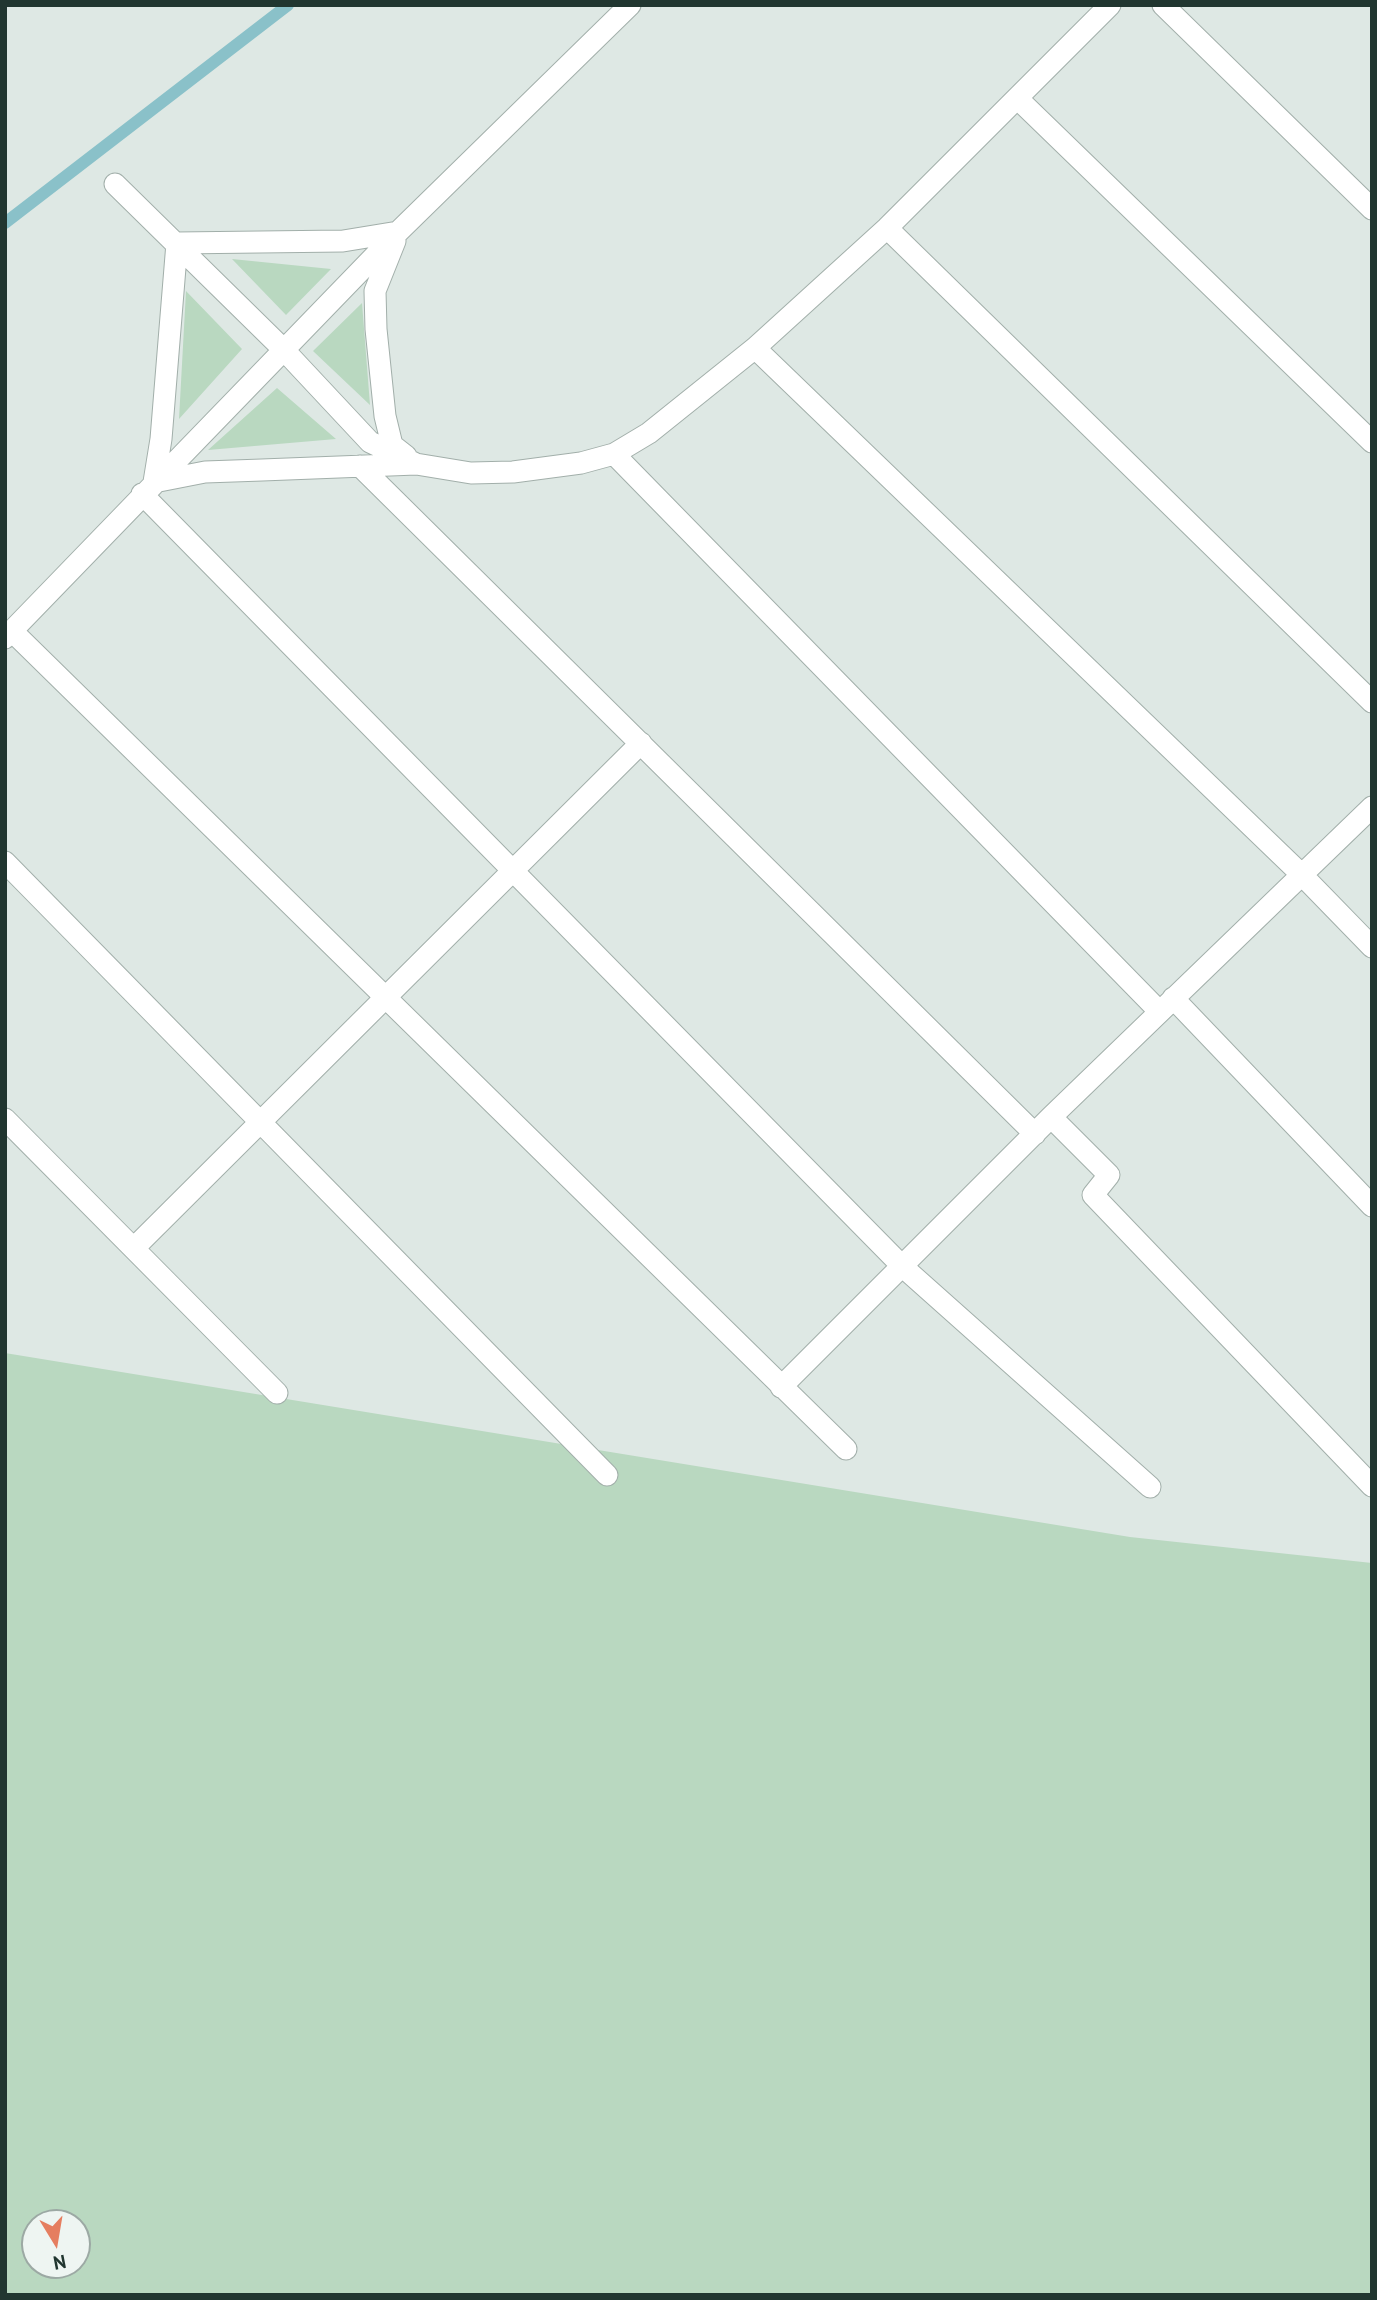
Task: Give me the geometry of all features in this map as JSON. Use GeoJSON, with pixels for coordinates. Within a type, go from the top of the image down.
{"type":"FeatureCollection","features":[{"type":"Feature","properties":{"kind":"street"},"geometry":{"type":"LineString","coordinates":[[630,5],[398,232],[9,635],[385,997],[846,1449]]}},
{"type":"Feature","properties":{"kind":"street"},"geometry":{"type":"LineString","coordinates":[[148,488],[205,472],[416,464],[471,473],[513,472],[581,463],[614,454],[649,433],[755,348],[887,228],[1110,5]]}},
{"type":"Feature","properties":{"kind":"street"},"geometry":{"type":"LineString","coordinates":[[1163,5],[1372,209]]}},
{"type":"Feature","properties":{"kind":"street"},"geometry":{"type":"LineString","coordinates":[[1017,98],[1372,442]]}},
{"type":"Feature","properties":{"kind":"street"},"geometry":{"type":"LineString","coordinates":[[115,184],[283,349],[370,442],[416,464]]}},
{"type":"Feature","properties":{"kind":"street"},"geometry":{"type":"LineString","coordinates":[[887,228],[1372,702]]}},
{"type":"Feature","properties":{"kind":"street"},"geometry":{"type":"LineString","coordinates":[[177,243],[343,241],[398,232]]}},
{"type":"Feature","properties":{"kind":"street"},"geometry":{"type":"LineString","coordinates":[[398,232],[375,291],[376,329],[385,416],[392,445],[416,464]]}},
{"type":"Feature","properties":{"kind":"street"},"geometry":{"type":"LineString","coordinates":[[148,488],[164,413],[177,243]]}},
{"type":"Feature","properties":{"kind":"street"},"geometry":{"type":"LineString","coordinates":[[755,348],[1302,875],[1372,947]]}},
{"type":"Feature","properties":{"kind":"street"},"geometry":{"type":"LineString","coordinates":[[614,454],[1372,1206]]}},
{"type":"Feature","properties":{"kind":"street"},"geometry":{"type":"LineString","coordinates":[[360,466],[1035,1134]]}},
{"type":"Feature","properties":{"kind":"street"},"geometry":{"type":"LineString","coordinates":[[148,488],[514,869],[903,1266],[1150,1487]]}},
{"type":"Feature","properties":{"kind":"street"},"geometry":{"type":"LineString","coordinates":[[134,1248],[640,743]]}},
{"type":"Feature","properties":{"kind":"street"},"geometry":{"type":"LineString","coordinates":[[781,1387],[1166,1004],[1372,807]]}},
{"type":"Feature","properties":{"kind":"street"},"geometry":{"type":"LineString","coordinates":[[5,862],[607,1475]]}},
{"type":"Feature","properties":{"kind":"street"},"geometry":{"type":"LineString","coordinates":[[1051,1117],[1109,1175],[1093,1195],[1372,1486]]}},
{"type":"Feature","properties":{"kind":"street"},"geometry":{"type":"LineString","coordinates":[[5,1119],[277,1393]]}},
{"type":"Feature","properties":{"kind":"green space"},"geometry":{"type":"Polygon","coordinates":[[[232,259],[331,269],[286,315],[232,259]]]}},
{"type":"Feature","properties":{"kind":"green space"},"geometry":{"type":"Polygon","coordinates":[[[186,291],[242,349],[179,419],[186,291]]]}},
{"type":"Feature","properties":{"kind":"green space"},"geometry":{"type":"Polygon","coordinates":[[[362,303],[370,405],[313,351],[362,303]]]}},
{"type":"Feature","properties":{"kind":"green space"},"geometry":{"type":"Polygon","coordinates":[[[277,388],[336,439],[208,450],[277,388]]]}},
{"type":"Feature","properties":{"kind":"green space"},"geometry":{"type":"Polygon","coordinates":[[[5,1353],[1130,1537],[1372,1563],[1372,2295],[5,2295],[5,1353]]]}},
{"type":"Feature","properties":{"kind":"waterway"},"geometry":{"type":"LineString","coordinates":[[5,223],[288,5]]}}]}
